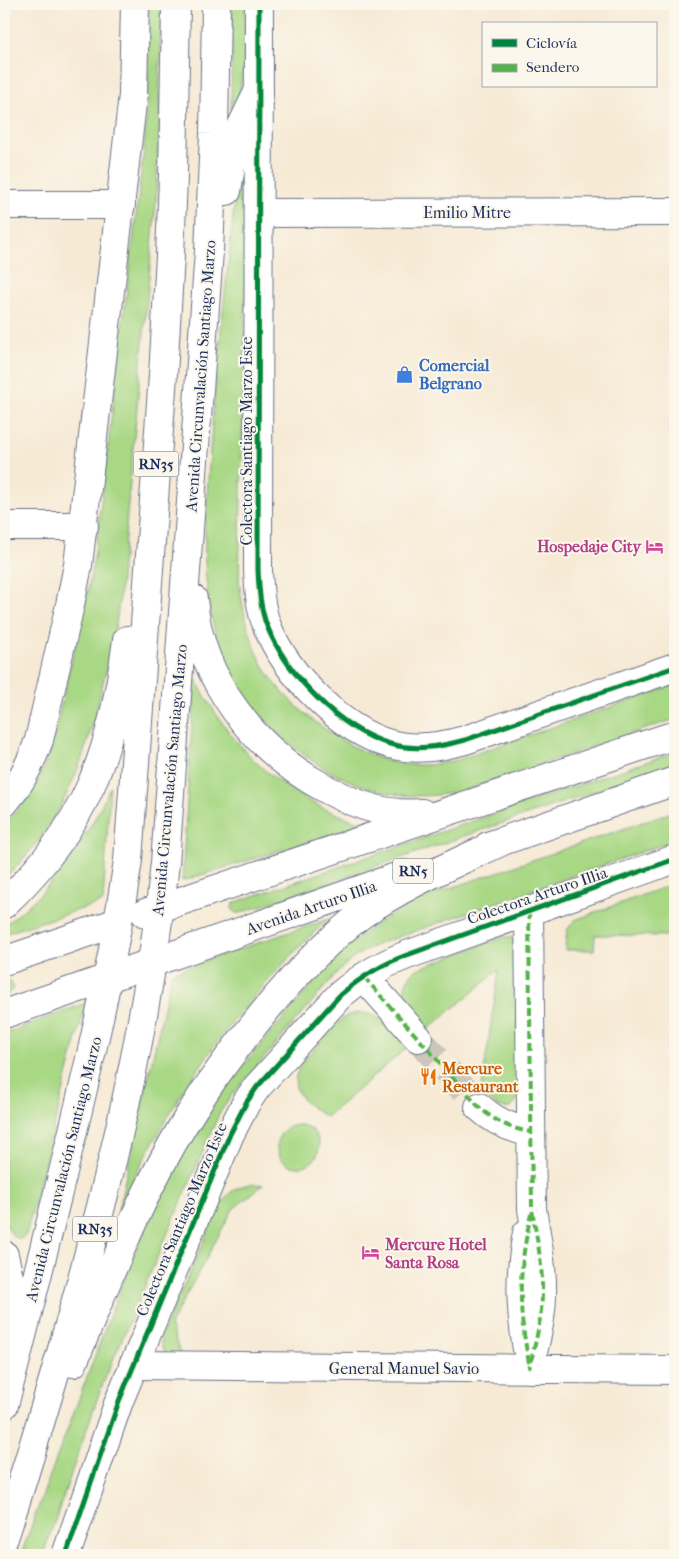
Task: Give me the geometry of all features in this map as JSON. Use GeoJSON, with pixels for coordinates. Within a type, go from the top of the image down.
{"type":"FeatureCollection","features":[{"type":"Feature","properties":{"kind":"main road"},"geometry":{"type":"LineString","coordinates":[[4,803],[19,783],[33,756],[75,584],[84,526],[134,95],[135,4]]}},
{"type":"Feature","properties":{"kind":"main road","name":"Avenida Circunvalación Santiago Marzo"},"geometry":{"type":"LineString","coordinates":[[4,1405],[80,1107],[108,978],[123,897],[131,827],[172,215],[176,4]]}},
{"type":"Feature","properties":{"kind":"main road","name":"Avenida Circunvalación Santiago Marzo"},"geometry":{"type":"LineString","coordinates":[[4,1538],[61,1352],[107,1185],[129,1090],[160,908],[165,863],[210,242],[216,4]]}},
{"type":"Feature","properties":{"kind":"main road","name":"Colectora Santiago Marzo Este"},"geometry":{"type":"LineString","coordinates":[[260,4],[258,570],[262,608],[267,626],[284,660],[308,688],[337,715],[362,731],[390,744],[427,748],[465,740],[675,667]]}},
{"type":"Feature","properties":{"kind":"main road"},"geometry":{"type":"LineString","coordinates":[[198,411],[231,161],[238,136],[259,90]]}},
{"type":"Feature","properties":{"kind":"main road"},"geometry":{"type":"LineString","coordinates":[[4,205],[121,205]]}},
{"type":"Feature","properties":{"kind":"main road","name":"Emilio Mitre"},"geometry":{"type":"LineString","coordinates":[[259,212],[675,212]]}},
{"type":"Feature","properties":{"kind":"main road"},"geometry":{"type":"LineString","coordinates":[[4,904],[32,878],[65,835],[89,792],[107,744],[124,668],[160,414]]}},
{"type":"Feature","properties":{"kind":"main road"},"geometry":{"type":"LineString","coordinates":[[190,512],[194,602],[202,643],[230,703],[261,741],[291,767],[318,785],[361,805],[384,812],[408,814],[432,812],[477,801]]}},
{"type":"Feature","properties":{"kind":"main road"},"geometry":{"type":"LineString","coordinates":[[4,526],[84,526]]}},
{"type":"Feature","properties":{"kind":"main road"},"geometry":{"type":"LineString","coordinates":[[4,961],[675,735]]}},
{"type":"Feature","properties":{"kind":"main road","name":"Avenida Arturo Illia"},"geometry":{"type":"LineString","coordinates":[[4,1014],[675,781]]}},
{"type":"Feature","properties":{"kind":"main road"},"geometry":{"type":"LineString","coordinates":[[19,1492],[116,1261],[152,1182],[193,1109],[226,1060],[301,970],[338,934],[360,916],[406,888],[505,840]]}},
{"type":"Feature","properties":{"kind":"main road","name":"Colectora Arturo Illia"},"geometry":{"type":"LineString","coordinates":[[407,955],[675,859]]}},
{"type":"Feature","properties":{"kind":"main road"},"geometry":{"type":"LineString","coordinates":[[529,911],[532,1209],[525,1246],[521,1286],[522,1313],[530,1369]]}},
{"type":"Feature","properties":{"kind":"main road","name":"Colectora Santiago Marzo Este"},"geometry":{"type":"LineString","coordinates":[[73,1550],[110,1426],[230,1134],[246,1103],[270,1071],[346,990],[393,960],[407,955]]}},
{"type":"Feature","properties":{"kind":"main road"},"geometry":{"type":"LineString","coordinates":[[364,977],[418,1038]]}},
{"type":"Feature","properties":{"kind":"main road"},"geometry":{"type":"LineString","coordinates":[[479,1108],[510,1128],[531,1132]]}},
{"type":"Feature","properties":{"kind":"main road"},"geometry":{"type":"LineString","coordinates":[[4,1255],[16,1314],[18,1353]]}},
{"type":"Feature","properties":{"kind":"main road","name":"General Manuel Savio"},"geometry":{"type":"LineString","coordinates":[[134,1366],[675,1370]]}},
{"type":"Feature","properties":{"kind":"green space"},"geometry":{"type":"Polygon","coordinates":[[[149,4],[161,4],[156,202],[116,623],[93,723],[76,774],[60,808],[45,832],[4,880],[4,825],[35,787],[50,753],[87,596],[95,552],[144,150],[148,96],[149,4]]]}},
{"type":"Feature","properties":{"kind":"green space"},"geometry":{"type":"Polygon","coordinates":[[[232,4],[245,4],[244,66],[231,126],[232,4]]]}},
{"type":"Feature","properties":{"kind":"green space"},"geometry":{"type":"Polygon","coordinates":[[[249,142],[239,581],[245,616],[252,639],[267,672],[291,701],[342,740],[379,758],[411,765],[457,760],[675,685],[675,719],[462,791],[416,796],[398,795],[357,784],[326,769],[298,750],[272,727],[250,701],[232,673],[218,642],[210,610],[205,570],[206,510],[217,366],[237,185],[249,142]]]}},
{"type":"Feature","properties":{"kind":"green space"},"geometry":{"type":"Polygon","coordinates":[[[195,678],[210,705],[227,729],[264,770],[286,787],[310,801],[337,814],[366,824],[182,881],[195,678]]]}},
{"type":"Feature","properties":{"kind":"green space"},"geometry":{"type":"Polygon","coordinates":[[[675,752],[675,764],[240,913],[236,913],[232,909],[233,904],[236,902],[675,752]]]}},
{"type":"Feature","properties":{"kind":"green space"},"geometry":{"type":"Polygon","coordinates":[[[110,787],[103,902],[4,934],[4,925],[38,897],[79,845],[110,787]]]}},
{"type":"Feature","properties":{"kind":"green space"},"geometry":{"type":"Polygon","coordinates":[[[675,811],[675,840],[381,943],[358,955],[337,973],[232,1095],[219,1114],[101,1388],[43,1555],[21,1555],[138,1245],[179,1160],[225,1089],[311,985],[331,963],[364,933],[425,897],[675,811]]]}},
{"type":"Feature","properties":{"kind":"green space"},"geometry":{"type":"Polygon","coordinates":[[[675,883],[675,936],[595,935],[594,950],[565,950],[567,930],[575,920],[675,883]]]}},
{"type":"Feature","properties":{"kind":"green space"},"geometry":{"type":"Polygon","coordinates":[[[328,919],[292,954],[258,992],[211,1051],[164,1123],[118,1211],[172,972],[328,919]]]}},
{"type":"Feature","properties":{"kind":"green space"},"geometry":{"type":"Polygon","coordinates":[[[504,937],[512,937],[517,940],[519,1095],[515,1103],[506,1109],[496,1105],[481,1092],[499,970],[426,1031],[410,1008],[405,992],[405,984],[417,969],[504,937]]]}},
{"type":"Feature","properties":{"kind":"green space"},"geometry":{"type":"Polygon","coordinates":[[[4,979],[12,984],[13,988],[4,996],[4,979]]]}},
{"type":"Feature","properties":{"kind":"green space"},"geometry":{"type":"Polygon","coordinates":[[[86,1003],[26,1235],[21,1239],[17,1238],[10,1232],[4,1218],[4,1034],[86,1003]]]}},
{"type":"Feature","properties":{"kind":"green space"},"geometry":{"type":"Polygon","coordinates":[[[365,1013],[379,1018],[392,1028],[409,1046],[326,1117],[301,1097],[295,1083],[298,1070],[306,1058],[339,1022],[346,1016],[365,1013]]]}},
{"type":"Feature","properties":{"kind":"green space"},"geometry":{"type":"Polygon","coordinates":[[[302,1125],[310,1128],[316,1134],[319,1146],[316,1158],[310,1164],[294,1167],[286,1164],[280,1158],[277,1142],[280,1134],[286,1128],[302,1125]]]}},
{"type":"Feature","properties":{"kind":"green space"},"geometry":{"type":"Polygon","coordinates":[[[245,1185],[263,1185],[233,1209],[170,1325],[182,1358],[167,1355],[162,1346],[162,1334],[220,1206],[235,1189],[245,1185]]]}},
{"type":"Feature","properties":{"kind":"tunnel"},"geometry":{"type":"LineString","coordinates":[[418,1038],[479,1107]]}},
{"type":"Feature","properties":{"kind":"marked path"},"geometry":{"type":"LineString","coordinates":[[529,911],[532,1209],[542,1276],[541,1306],[529,1369]]}},
{"type":"Feature","properties":{"kind":"marked path"},"geometry":{"type":"LineString","coordinates":[[364,977],[479,1107],[503,1124],[531,1132]]}},
{"type":"Feature","properties":{"kind":"marked path"},"geometry":{"type":"LineString","coordinates":[[529,1363],[522,1322],[521,1277],[531,1214]]}},
{"type":"Feature","properties":{"kind":"cycle path"},"geometry":{"type":"LineString","coordinates":[[259,4],[258,570],[259,591],[267,626],[287,662],[317,697],[352,726],[371,737],[390,744],[418,748],[446,745],[465,740],[675,667]]}},
{"type":"Feature","properties":{"kind":"cycle path"},"geometry":{"type":"LineString","coordinates":[[66,1555],[119,1401],[230,1134],[246,1103],[257,1087],[340,995],[363,977],[380,967],[407,955],[675,859]]}},
{"type":"Feature","properties":{"kind":"place","name":"Comercial Belgrano"},"geometry":{"type":"Point","coordinates":[405,374]}},
{"type":"Feature","properties":{"kind":"place","name":"Hospedaje City"},"geometry":{"type":"Point","coordinates":[655,546]}},
{"type":"Feature","properties":{"kind":"place","name":"Mercure Restaurant"},"geometry":{"type":"Point","coordinates":[428,1077]}},
{"type":"Feature","properties":{"kind":"place","name":"Mercure Hotel Santa Rosa"},"geometry":{"type":"Point","coordinates":[371,1253]}}]}
